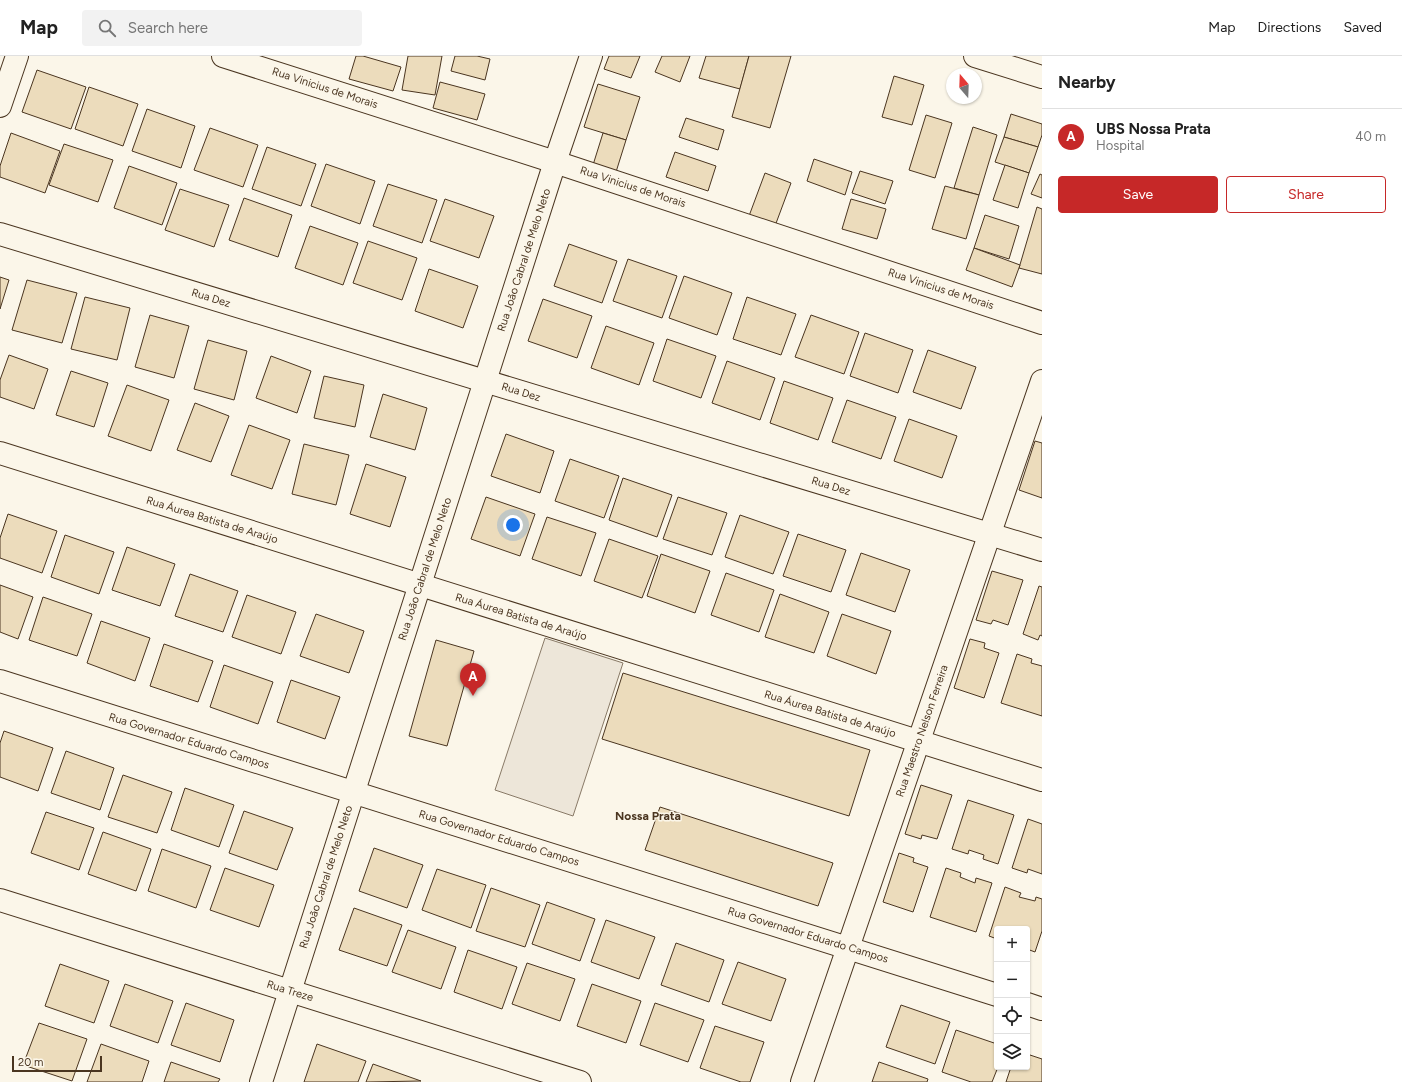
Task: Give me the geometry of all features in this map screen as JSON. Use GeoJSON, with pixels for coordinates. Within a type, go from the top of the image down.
{"type":"FeatureCollection","features":[{"type":"Feature","properties":{"kind":"street"},"geometry":{"type":"LineString","coordinates":[[0,106],[18,56]]}},
{"type":"Feature","properties":{"kind":"street","name":"Rua Vinicius de Morais"},"geometry":{"type":"LineString","coordinates":[[223,56],[555,162],[1042,323]]}},
{"type":"Feature","properties":{"kind":"street","name":"Rua João Cabral de Melo Neto"},"geometry":{"type":"LineString","coordinates":[[261,1082],[555,162],[591,56]]}},
{"type":"Feature","properties":{"kind":"street"},"geometry":{"type":"LineString","coordinates":[[975,56],[1042,77]]}},
{"type":"Feature","properties":{"kind":"street","name":"Rua Dez"},"geometry":{"type":"LineString","coordinates":[[0,234],[1042,550]]}},
{"type":"Feature","properties":{"kind":"street","name":"Rua Maestro Nelson Ferreira"},"geometry":{"type":"LineString","coordinates":[[802,1082],[1042,381]]}},
{"type":"Feature","properties":{"kind":"street","name":"Rua Áurea Batista de Araújo"},"geometry":{"type":"LineString","coordinates":[[0,453],[1042,780]]}},
{"type":"Feature","properties":{"kind":"street","name":"Rua Governador Eduardo Campos"},"geometry":{"type":"LineString","coordinates":[[0,681],[994,994]]}},
{"type":"Feature","properties":{"kind":"street","name":"Rua Treze"},"geometry":{"type":"LineString","coordinates":[[0,900],[580,1082]]}},
{"type":"Feature","properties":{"kind":"street"},"geometry":{"type":"LineString","coordinates":[[1030,1005],[1042,1009]]}},
{"type":"Feature","properties":{"kind":"shaded area"},"geometry":{"type":"Polygon","coordinates":[[[545,638],[623,663],[573,816],[495,790],[545,638]]]}},
{"type":"Feature","properties":{"kind":"building"},"geometry":{"type":"Polygon","coordinates":[[[356,56],[363,56],[401,67],[393,91],[349,79],[356,56]]]}},
{"type":"Feature","properties":{"kind":"building"},"geometry":{"type":"Polygon","coordinates":[[[408,56],[442,56],[435,95],[402,90],[408,56]]]}},
{"type":"Feature","properties":{"kind":"building"},"geometry":{"type":"Polygon","coordinates":[[[455,56],[477,56],[490,59],[485,80],[451,71],[455,56]]]}},
{"type":"Feature","properties":{"kind":"building"},"geometry":{"type":"Polygon","coordinates":[[[609,56],[640,56],[631,78],[604,69],[609,56]]]}},
{"type":"Feature","properties":{"kind":"building"},"geometry":{"type":"Polygon","coordinates":[[[662,56],[690,56],[680,82],[655,72],[662,56]]]}},
{"type":"Feature","properties":{"kind":"building"},"geometry":{"type":"Polygon","coordinates":[[[706,56],[749,56],[740,89],[699,78],[706,56]]]}},
{"type":"Feature","properties":{"kind":"building"},"geometry":{"type":"Polygon","coordinates":[[[749,56],[791,56],[770,128],[732,117],[749,56]]]}},
{"type":"Feature","properties":{"kind":"building"},"geometry":{"type":"Polygon","coordinates":[[[37,70],[86,87],[71,129],[22,112],[37,70]]]}},
{"type":"Feature","properties":{"kind":"building"},"geometry":{"type":"Polygon","coordinates":[[[894,76],[924,85],[912,125],[882,117],[894,76]]]}},
{"type":"Feature","properties":{"kind":"building"},"geometry":{"type":"Polygon","coordinates":[[[440,82],[485,94],[477,120],[433,108],[440,82]]]}},
{"type":"Feature","properties":{"kind":"building"},"geometry":{"type":"Polygon","coordinates":[[[598,84],[640,97],[626,140],[584,127],[598,84]]]}},
{"type":"Feature","properties":{"kind":"building"},"geometry":{"type":"Polygon","coordinates":[[[89,87],[138,104],[123,146],[75,129],[89,87]]]}},
{"type":"Feature","properties":{"kind":"building"},"geometry":{"type":"Polygon","coordinates":[[[147,109],[195,126],[181,168],[132,151],[147,109]]]}},
{"type":"Feature","properties":{"kind":"building"},"geometry":{"type":"Polygon","coordinates":[[[1011,114],[1042,124],[1042,135],[1038,147],[1004,137],[1011,114]]]}},
{"type":"Feature","properties":{"kind":"building"},"geometry":{"type":"Polygon","coordinates":[[[926,115],[952,123],[935,178],[909,170],[926,115]]]}},
{"type":"Feature","properties":{"kind":"building"},"geometry":{"type":"Polygon","coordinates":[[[686,118],[724,130],[718,150],[679,137],[686,118]]]}},
{"type":"Feature","properties":{"kind":"building"},"geometry":{"type":"Polygon","coordinates":[[[973,127],[997,135],[979,195],[954,188],[973,127]]]}},
{"type":"Feature","properties":{"kind":"building"},"geometry":{"type":"Polygon","coordinates":[[[210,128],[258,145],[243,187],[194,170],[210,128]]]}},
{"type":"Feature","properties":{"kind":"building"},"geometry":{"type":"Polygon","coordinates":[[[11,133],[60,151],[45,193],[0,177],[0,166],[11,133]]]}},
{"type":"Feature","properties":{"kind":"building"},"geometry":{"type":"Polygon","coordinates":[[[603,133],[626,140],[616,172],[593,165],[603,133]]]}},
{"type":"Feature","properties":{"kind":"building"},"geometry":{"type":"Polygon","coordinates":[[[1004,137],[1038,147],[1029,173],[995,162],[1004,137]]]}},
{"type":"Feature","properties":{"kind":"building"},"geometry":{"type":"Polygon","coordinates":[[[64,144],[113,160],[98,202],[49,185],[64,144]]]}},
{"type":"Feature","properties":{"kind":"building"},"geometry":{"type":"Polygon","coordinates":[[[267,147],[316,164],[301,206],[252,189],[267,147]]]}},
{"type":"Feature","properties":{"kind":"building"},"geometry":{"type":"Polygon","coordinates":[[[675,152],[716,166],[708,191],[666,177],[675,152]]]}},
{"type":"Feature","properties":{"kind":"building"},"geometry":{"type":"Polygon","coordinates":[[[814,159],[852,172],[845,195],[807,181],[814,159]]]}},
{"type":"Feature","properties":{"kind":"building"},"geometry":{"type":"Polygon","coordinates":[[[326,164],[375,181],[360,224],[311,206],[326,164]]]}},
{"type":"Feature","properties":{"kind":"building"},"geometry":{"type":"Polygon","coordinates":[[[1005,165],[1029,173],[1018,208],[993,200],[1005,165]]]}},
{"type":"Feature","properties":{"kind":"building"},"geometry":{"type":"Polygon","coordinates":[[[129,166],[177,183],[162,225],[114,208],[129,166]]]}},
{"type":"Feature","properties":{"kind":"building"},"geometry":{"type":"Polygon","coordinates":[[[860,171],[893,181],[885,204],[852,193],[860,171]]]}},
{"type":"Feature","properties":{"kind":"building"},"geometry":{"type":"Polygon","coordinates":[[[765,173],[791,183],[775,226],[749,216],[765,173]]]}},
{"type":"Feature","properties":{"kind":"building"},"geometry":{"type":"Polygon","coordinates":[[[1040,174],[1042,175],[1042,198],[1031,194],[1040,174]]]}},
{"type":"Feature","properties":{"kind":"building"},"geometry":{"type":"Polygon","coordinates":[[[388,184],[437,200],[422,243],[373,226],[388,184]]]}},
{"type":"Feature","properties":{"kind":"building"},"geometry":{"type":"Polygon","coordinates":[[[945,186],[979,195],[966,239],[932,229],[945,186]]]}},
{"type":"Feature","properties":{"kind":"building"},"geometry":{"type":"Polygon","coordinates":[[[180,189],[229,205],[214,247],[165,230],[180,189]]]}},
{"type":"Feature","properties":{"kind":"building"},"geometry":{"type":"Polygon","coordinates":[[[244,198],[292,215],[278,257],[229,240],[244,198]]]}},
{"type":"Feature","properties":{"kind":"building"},"geometry":{"type":"Polygon","coordinates":[[[445,199],[494,216],[479,258],[430,241],[445,199]]]}},
{"type":"Feature","properties":{"kind":"building"},"geometry":{"type":"Polygon","coordinates":[[[851,199],[886,209],[877,239],[842,229],[851,199]]]}},
{"type":"Feature","properties":{"kind":"building"},"geometry":{"type":"Polygon","coordinates":[[[1037,207],[1042,209],[1042,274],[1019,268],[1037,207]]]}},
{"type":"Feature","properties":{"kind":"building"},"geometry":{"type":"Polygon","coordinates":[[[985,215],[1019,226],[1009,259],[974,248],[985,215]]]}},
{"type":"Feature","properties":{"kind":"building"},"geometry":{"type":"Polygon","coordinates":[[[310,226],[358,243],[343,285],[295,268],[310,226]]]}},
{"type":"Feature","properties":{"kind":"building"},"geometry":{"type":"Polygon","coordinates":[[[368,241],[417,258],[402,300],[353,283],[368,241]]]}},
{"type":"Feature","properties":{"kind":"building"},"geometry":{"type":"Polygon","coordinates":[[[569,244],[617,261],[602,303],[554,286],[569,244]]]}},
{"type":"Feature","properties":{"kind":"building"},"geometry":{"type":"Polygon","coordinates":[[[974,248],[1020,265],[1012,287],[966,270],[974,248]]]}},
{"type":"Feature","properties":{"kind":"building"},"geometry":{"type":"Polygon","coordinates":[[[628,259],[677,276],[662,318],[613,301],[628,259]]]}},
{"type":"Feature","properties":{"kind":"building"},"geometry":{"type":"Polygon","coordinates":[[[429,269],[478,286],[463,328],[415,311],[429,269]]]}},
{"type":"Feature","properties":{"kind":"building"},"geometry":{"type":"Polygon","coordinates":[[[684,276],[732,293],[717,335],[669,318],[684,276]]]}},
{"type":"Feature","properties":{"kind":"building"},"geometry":{"type":"Polygon","coordinates":[[[0,277],[9,280],[0,309],[0,277]]]}},
{"type":"Feature","properties":{"kind":"building"},"geometry":{"type":"Polygon","coordinates":[[[27,280],[77,293],[62,343],[12,330],[27,280]]]}},
{"type":"Feature","properties":{"kind":"building"},"geometry":{"type":"Polygon","coordinates":[[[85,297],[130,308],[117,360],[71,349],[85,297]]]}},
{"type":"Feature","properties":{"kind":"building"},"geometry":{"type":"Polygon","coordinates":[[[747,297],[796,314],[781,355],[733,339],[747,297]]]}},
{"type":"Feature","properties":{"kind":"building"},"geometry":{"type":"Polygon","coordinates":[[[543,299],[592,316],[577,358],[528,341],[543,299]]]}},
{"type":"Feature","properties":{"kind":"building"},"geometry":{"type":"Polygon","coordinates":[[[150,315],[189,326],[174,378],[135,367],[150,315]]]}},
{"type":"Feature","properties":{"kind":"building"},"geometry":{"type":"Polygon","coordinates":[[[811,315],[859,332],[844,374],[795,357],[811,315]]]}},
{"type":"Feature","properties":{"kind":"building"},"geometry":{"type":"Polygon","coordinates":[[[606,326],[654,343],[639,385],[591,368],[606,326]]]}},
{"type":"Feature","properties":{"kind":"building"},"geometry":{"type":"Polygon","coordinates":[[[865,333],[913,350],[898,393],[850,376],[865,333]]]}},
{"type":"Feature","properties":{"kind":"building"},"geometry":{"type":"Polygon","coordinates":[[[667,339],[716,356],[701,398],[653,381],[667,339]]]}},
{"type":"Feature","properties":{"kind":"building"},"geometry":{"type":"Polygon","coordinates":[[[208,340],[247,351],[234,400],[194,389],[208,340]]]}},
{"type":"Feature","properties":{"kind":"building"},"geometry":{"type":"Polygon","coordinates":[[[928,350],[976,367],[961,409],[913,392],[928,350]]]}},
{"type":"Feature","properties":{"kind":"building"},"geometry":{"type":"Polygon","coordinates":[[[9,355],[48,369],[34,409],[0,397],[0,380],[9,355]]]}},
{"type":"Feature","properties":{"kind":"building"},"geometry":{"type":"Polygon","coordinates":[[[271,356],[311,371],[297,413],[256,398],[271,356]]]}},
{"type":"Feature","properties":{"kind":"building"},"geometry":{"type":"Polygon","coordinates":[[[727,361],[775,378],[760,420],[712,403],[727,361]]]}},
{"type":"Feature","properties":{"kind":"building"},"geometry":{"type":"Polygon","coordinates":[[[71,371],[108,383],[94,427],[56,415],[71,371]]]}},
{"type":"Feature","properties":{"kind":"building"},"geometry":{"type":"Polygon","coordinates":[[[324,376],[364,385],[355,427],[314,418],[324,376]]]}},
{"type":"Feature","properties":{"kind":"building"},"geometry":{"type":"Polygon","coordinates":[[[784,381],[833,398],[818,440],[770,423],[784,381]]]}},
{"type":"Feature","properties":{"kind":"building"},"geometry":{"type":"Polygon","coordinates":[[[127,385],[169,400],[151,451],[108,436],[127,385]]]}},
{"type":"Feature","properties":{"kind":"building"},"geometry":{"type":"Polygon","coordinates":[[[383,394],[427,408],[415,450],[370,437],[383,394]]]}},
{"type":"Feature","properties":{"kind":"building"},"geometry":{"type":"Polygon","coordinates":[[[847,400],[896,417],[881,459],[832,442],[847,400]]]}},
{"type":"Feature","properties":{"kind":"building"},"geometry":{"type":"Polygon","coordinates":[[[195,403],[229,416],[211,462],[177,450],[195,403]]]}},
{"type":"Feature","properties":{"kind":"building"},"geometry":{"type":"Polygon","coordinates":[[[909,419],[957,436],[942,478],[894,461],[909,419]]]}},
{"type":"Feature","properties":{"kind":"building"},"geometry":{"type":"Polygon","coordinates":[[[249,425],[290,440],[272,489],[231,475],[249,425]]]}},
{"type":"Feature","properties":{"kind":"building"},"geometry":{"type":"Polygon","coordinates":[[[506,434],[554,451],[540,493],[491,476],[506,434]]]}},
{"type":"Feature","properties":{"kind":"building"},"geometry":{"type":"Polygon","coordinates":[[[1035,441],[1042,443],[1042,498],[1019,490],[1035,441]]]}},
{"type":"Feature","properties":{"kind":"building"},"geometry":{"type":"Polygon","coordinates":[[[304,444],[349,455],[336,505],[292,494],[304,444]]]}},
{"type":"Feature","properties":{"kind":"building"},"geometry":{"type":"Polygon","coordinates":[[[570,459],[619,476],[604,518],[555,501],[570,459]]]}},
{"type":"Feature","properties":{"kind":"building"},"geometry":{"type":"Polygon","coordinates":[[[366,464],[406,477],[390,527],[350,514],[366,464]]]}},
{"type":"Feature","properties":{"kind":"building"},"geometry":{"type":"Polygon","coordinates":[[[623,478],[672,495],[657,537],[609,520],[623,478]]]}},
{"type":"Feature","properties":{"kind":"building"},"geometry":{"type":"Polygon","coordinates":[[[486,497],[535,514],[520,556],[471,539],[486,497]]]}},
{"type":"Feature","properties":{"kind":"building"},"geometry":{"type":"Polygon","coordinates":[[[678,497],[727,513],[712,555],[663,539],[678,497]]]}},
{"type":"Feature","properties":{"kind":"building"},"geometry":{"type":"Polygon","coordinates":[[[8,514],[57,531],[42,573],[0,558],[0,538],[8,514]]]}},
{"type":"Feature","properties":{"kind":"building"},"geometry":{"type":"Polygon","coordinates":[[[740,515],[789,532],[773,574],[725,557],[740,515]]]}},
{"type":"Feature","properties":{"kind":"building"},"geometry":{"type":"Polygon","coordinates":[[[547,517],[596,533],[581,576],[532,559],[547,517]]]}},
{"type":"Feature","properties":{"kind":"building"},"geometry":{"type":"Polygon","coordinates":[[[798,534],[846,550],[831,592],[783,576],[798,534]]]}},
{"type":"Feature","properties":{"kind":"building"},"geometry":{"type":"Polygon","coordinates":[[[65,535],[114,552],[99,594],[51,577],[65,535]]]}},
{"type":"Feature","properties":{"kind":"building"},"geometry":{"type":"Polygon","coordinates":[[[609,539],[658,556],[642,598],[594,581],[609,539]]]}},
{"type":"Feature","properties":{"kind":"building"},"geometry":{"type":"Polygon","coordinates":[[[127,547],[175,564],[160,606],[112,590],[127,547]]]}},
{"type":"Feature","properties":{"kind":"building"},"geometry":{"type":"Polygon","coordinates":[[[861,553],[910,570],[895,612],[846,595],[861,553]]]}},
{"type":"Feature","properties":{"kind":"building"},"geometry":{"type":"Polygon","coordinates":[[[661,554],[710,571],[695,613],[647,596],[661,554]]]}},
{"type":"Feature","properties":{"kind":"building"},"geometry":{"type":"Polygon","coordinates":[[[992,571],[1023,580],[1008,625],[993,620],[991,624],[976,620],[992,571]]]}},
{"type":"Feature","properties":{"kind":"building"},"geometry":{"type":"Polygon","coordinates":[[[726,573],[774,590],[759,632],[711,615],[726,573]]]}},
{"type":"Feature","properties":{"kind":"building"},"geometry":{"type":"Polygon","coordinates":[[[190,574],[238,591],[223,632],[175,616],[190,574]]]}},
{"type":"Feature","properties":{"kind":"building"},"geometry":{"type":"Polygon","coordinates":[[[0,585],[33,597],[18,639],[0,632],[0,585]]]}},
{"type":"Feature","properties":{"kind":"building"},"geometry":{"type":"Polygon","coordinates":[[[1039,586],[1042,587],[1042,636],[1040,635],[1038,640],[1023,634],[1039,586]]]}},
{"type":"Feature","properties":{"kind":"building"},"geometry":{"type":"Polygon","coordinates":[[[780,594],[829,612],[814,653],[765,637],[780,594]]]}},
{"type":"Feature","properties":{"kind":"building"},"geometry":{"type":"Polygon","coordinates":[[[247,595],[296,612],[281,654],[232,637],[247,595]]]}},
{"type":"Feature","properties":{"kind":"building"},"geometry":{"type":"Polygon","coordinates":[[[43,597],[92,614],[77,656],[29,640],[43,597]]]}},
{"type":"Feature","properties":{"kind":"building"},"geometry":{"type":"Polygon","coordinates":[[[316,614],[364,631],[349,673],[300,656],[316,614]]]}},
{"type":"Feature","properties":{"kind":"building"},"geometry":{"type":"Polygon","coordinates":[[[842,614],[891,631],[876,674],[827,656],[842,614]]]}},
{"type":"Feature","properties":{"kind":"building"},"geometry":{"type":"Polygon","coordinates":[[[101,621],[150,638],[135,681],[87,663],[101,621]]]}},
{"type":"Feature","properties":{"kind":"building"},"geometry":{"type":"Polygon","coordinates":[[[970,639],[985,643],[984,648],[999,653],[984,698],[954,688],[970,639]]]}},
{"type":"Feature","properties":{"kind":"building"},"geometry":{"type":"Polygon","coordinates":[[[436,640],[474,651],[447,746],[409,736],[436,640]]]}},
{"type":"Feature","properties":{"kind":"building"},"geometry":{"type":"Polygon","coordinates":[[[164,644],[213,661],[198,702],[150,686],[164,644]]]}},
{"type":"Feature","properties":{"kind":"building"},"geometry":{"type":"Polygon","coordinates":[[[1017,654],[1032,659],[1031,663],[1042,666],[1042,716],[1001,703],[1017,654]]]}},
{"type":"Feature","properties":{"kind":"building"},"geometry":{"type":"Polygon","coordinates":[[[224,665],[273,682],[258,724],[210,707],[224,665]]]}},
{"type":"Feature","properties":{"kind":"building"},"geometry":{"type":"Polygon","coordinates":[[[623,673],[870,750],[849,816],[602,739],[623,673]]]}},
{"type":"Feature","properties":{"kind":"building"},"geometry":{"type":"Polygon","coordinates":[[[291,680],[340,697],[325,739],[277,722],[291,680]]]}},
{"type":"Feature","properties":{"kind":"building"},"geometry":{"type":"Polygon","coordinates":[[[4,731],[53,748],[38,791],[0,777],[0,743],[4,731]]]}},
{"type":"Feature","properties":{"kind":"building"},"geometry":{"type":"Polygon","coordinates":[[[66,751],[114,768],[100,810],[51,793],[66,751]]]}},
{"type":"Feature","properties":{"kind":"building"},"geometry":{"type":"Polygon","coordinates":[[[123,775],[172,792],[157,833],[108,817],[123,775]]]}},
{"type":"Feature","properties":{"kind":"building"},"geometry":{"type":"Polygon","coordinates":[[[921,785],[952,795],[937,839],[922,835],[921,839],[905,834],[921,785]]]}},
{"type":"Feature","properties":{"kind":"building"},"geometry":{"type":"Polygon","coordinates":[[[185,788],[234,805],[219,847],[171,830],[185,788]]]}},
{"type":"Feature","properties":{"kind":"building"},"geometry":{"type":"Polygon","coordinates":[[[968,800],[1014,815],[998,864],[983,859],[984,855],[969,850],[968,854],[952,849],[968,800]]]}},
{"type":"Feature","properties":{"kind":"building"},"geometry":{"type":"Polygon","coordinates":[[[660,807],[833,863],[818,906],[645,850],[660,807]]]}},
{"type":"Feature","properties":{"kind":"building"},"geometry":{"type":"Polygon","coordinates":[[[244,811],[293,828],[277,870],[229,853],[244,811]]]}},
{"type":"Feature","properties":{"kind":"building"},"geometry":{"type":"Polygon","coordinates":[[[46,812],[94,828],[79,870],[31,853],[46,812]]]}},
{"type":"Feature","properties":{"kind":"building"},"geometry":{"type":"Polygon","coordinates":[[[1028,819],[1042,824],[1042,874],[1028,869],[1027,873],[1012,868],[1028,819]]]}},
{"type":"Feature","properties":{"kind":"building"},"geometry":{"type":"Polygon","coordinates":[[[103,832],[151,849],[136,891],[88,874],[103,832]]]}},
{"type":"Feature","properties":{"kind":"building"},"geometry":{"type":"Polygon","coordinates":[[[374,848],[423,865],[407,908],[359,891],[374,848]]]}},
{"type":"Feature","properties":{"kind":"building"},"geometry":{"type":"Polygon","coordinates":[[[162,849],[211,866],[196,908],[148,891],[162,849]]]}},
{"type":"Feature","properties":{"kind":"building"},"geometry":{"type":"Polygon","coordinates":[[[899,853],[914,858],[913,862],[928,867],[913,912],[883,902],[899,853]]]}},
{"type":"Feature","properties":{"kind":"building"},"geometry":{"type":"Polygon","coordinates":[[[225,868],[274,885],[259,927],[210,910],[225,868]]]}},
{"type":"Feature","properties":{"kind":"building"},"geometry":{"type":"Polygon","coordinates":[[[946,868],[961,873],[960,877],[975,883],[976,878],[992,883],[976,932],[930,917],[946,868]]]}},
{"type":"Feature","properties":{"kind":"building"},"geometry":{"type":"Polygon","coordinates":[[[437,869],[486,885],[471,928],[422,910],[437,869]]]}},
{"type":"Feature","properties":{"kind":"building"},"geometry":{"type":"Polygon","coordinates":[[[1005,887],[1021,893],[1019,897],[1035,901],[1036,897],[1042,899],[1042,931],[1035,952],[1030,950],[1030,926],[994,926],[994,938],[989,936],[1005,887]]]}},
{"type":"Feature","properties":{"kind":"building"},"geometry":{"type":"Polygon","coordinates":[[[491,888],[540,905],[525,947],[476,931],[491,888]]]}},
{"type":"Feature","properties":{"kind":"building"},"geometry":{"type":"Polygon","coordinates":[[[547,902],[595,919],[580,961],[532,944],[547,902]]]}},
{"type":"Feature","properties":{"kind":"building"},"geometry":{"type":"Polygon","coordinates":[[[354,908],[402,925],[387,966],[339,950],[354,908]]]}},
{"type":"Feature","properties":{"kind":"building"},"geometry":{"type":"Polygon","coordinates":[[[606,920],[655,937],[639,979],[591,962],[606,920]]]}},
{"type":"Feature","properties":{"kind":"building"},"geometry":{"type":"Polygon","coordinates":[[[408,930],[456,947],[441,989],[392,972],[408,930]]]}},
{"type":"Feature","properties":{"kind":"building"},"geometry":{"type":"Polygon","coordinates":[[[676,943],[724,960],[709,1002],[661,985],[676,943]]]}},
{"type":"Feature","properties":{"kind":"building"},"geometry":{"type":"Polygon","coordinates":[[[468,950],[517,967],[502,1009],[454,992],[468,950]]]}},
{"type":"Feature","properties":{"kind":"building"},"geometry":{"type":"Polygon","coordinates":[[[738,962],[786,979],[771,1021],[722,1004],[738,962]]]}},
{"type":"Feature","properties":{"kind":"building"},"geometry":{"type":"Polygon","coordinates":[[[527,963],[575,979],[560,1021],[512,1004],[527,963]]]}},
{"type":"Feature","properties":{"kind":"building"},"geometry":{"type":"Polygon","coordinates":[[[60,964],[109,981],[94,1023],[45,1006],[60,964]]]}},
{"type":"Feature","properties":{"kind":"building"},"geometry":{"type":"Polygon","coordinates":[[[125,984],[173,1001],[158,1043],[110,1026],[125,984]]]}},
{"type":"Feature","properties":{"kind":"building"},"geometry":{"type":"Polygon","coordinates":[[[592,984],[641,1001],[626,1043],[577,1026],[592,984]]]}},
{"type":"Feature","properties":{"kind":"building"},"geometry":{"type":"Polygon","coordinates":[[[186,1003],[234,1020],[220,1062],[171,1045],[186,1003]]]}},
{"type":"Feature","properties":{"kind":"building"},"geometry":{"type":"Polygon","coordinates":[[[655,1003],[704,1020],[688,1062],[640,1045],[655,1003]]]}},
{"type":"Feature","properties":{"kind":"building"},"geometry":{"type":"Polygon","coordinates":[[[901,1005],[950,1022],[935,1064],[886,1047],[901,1005]]]}},
{"type":"Feature","properties":{"kind":"building"},"geometry":{"type":"Polygon","coordinates":[[[39,1023],[87,1039],[72,1081],[23,1065],[39,1023]]]}},
{"type":"Feature","properties":{"kind":"building"},"geometry":{"type":"Polygon","coordinates":[[[715,1026],[764,1042],[750,1082],[741,1082],[700,1068],[715,1026]]]}},
{"type":"Feature","properties":{"kind":"building"},"geometry":{"type":"Polygon","coordinates":[[[956,1030],[994,1043],[994,1070],[997,1070],[992,1082],[971,1082],[942,1072],[956,1030]]]}},
{"type":"Feature","properties":{"kind":"building"},"geometry":{"type":"Polygon","coordinates":[[[101,1044],[149,1061],[142,1082],[87,1082],[101,1044]]]}},
{"type":"Feature","properties":{"kind":"building"},"geometry":{"type":"Polygon","coordinates":[[[317,1044],[366,1061],[358,1082],[304,1082],[317,1044]]]}},
{"type":"Feature","properties":{"kind":"building"},"geometry":{"type":"Polygon","coordinates":[[[1030,1055],[1042,1059],[1042,1082],[1006,1082],[1010,1070],[1030,1070],[1030,1055]]]}},
{"type":"Feature","properties":{"kind":"building"},"geometry":{"type":"Polygon","coordinates":[[[171,1062],[220,1079],[218,1082],[164,1082],[171,1062]]]}},
{"type":"Feature","properties":{"kind":"building"},"geometry":{"type":"Polygon","coordinates":[[[879,1062],[928,1079],[927,1082],[872,1082],[879,1062]]]}},
{"type":"Feature","properties":{"kind":"building"},"geometry":{"type":"Polygon","coordinates":[[[373,1064],[421,1081],[366,1082],[373,1064]]]}},
{"type":"Feature","properties":{"kind":"place","name":"UBS Nossa Prata"},"geometry":{"type":"Point","coordinates":[473,696]}},
{"type":"Feature","properties":{"kind":"district","name":"Nossa Prata"},"geometry":{"type":"Point","coordinates":[648,816]}}]}
